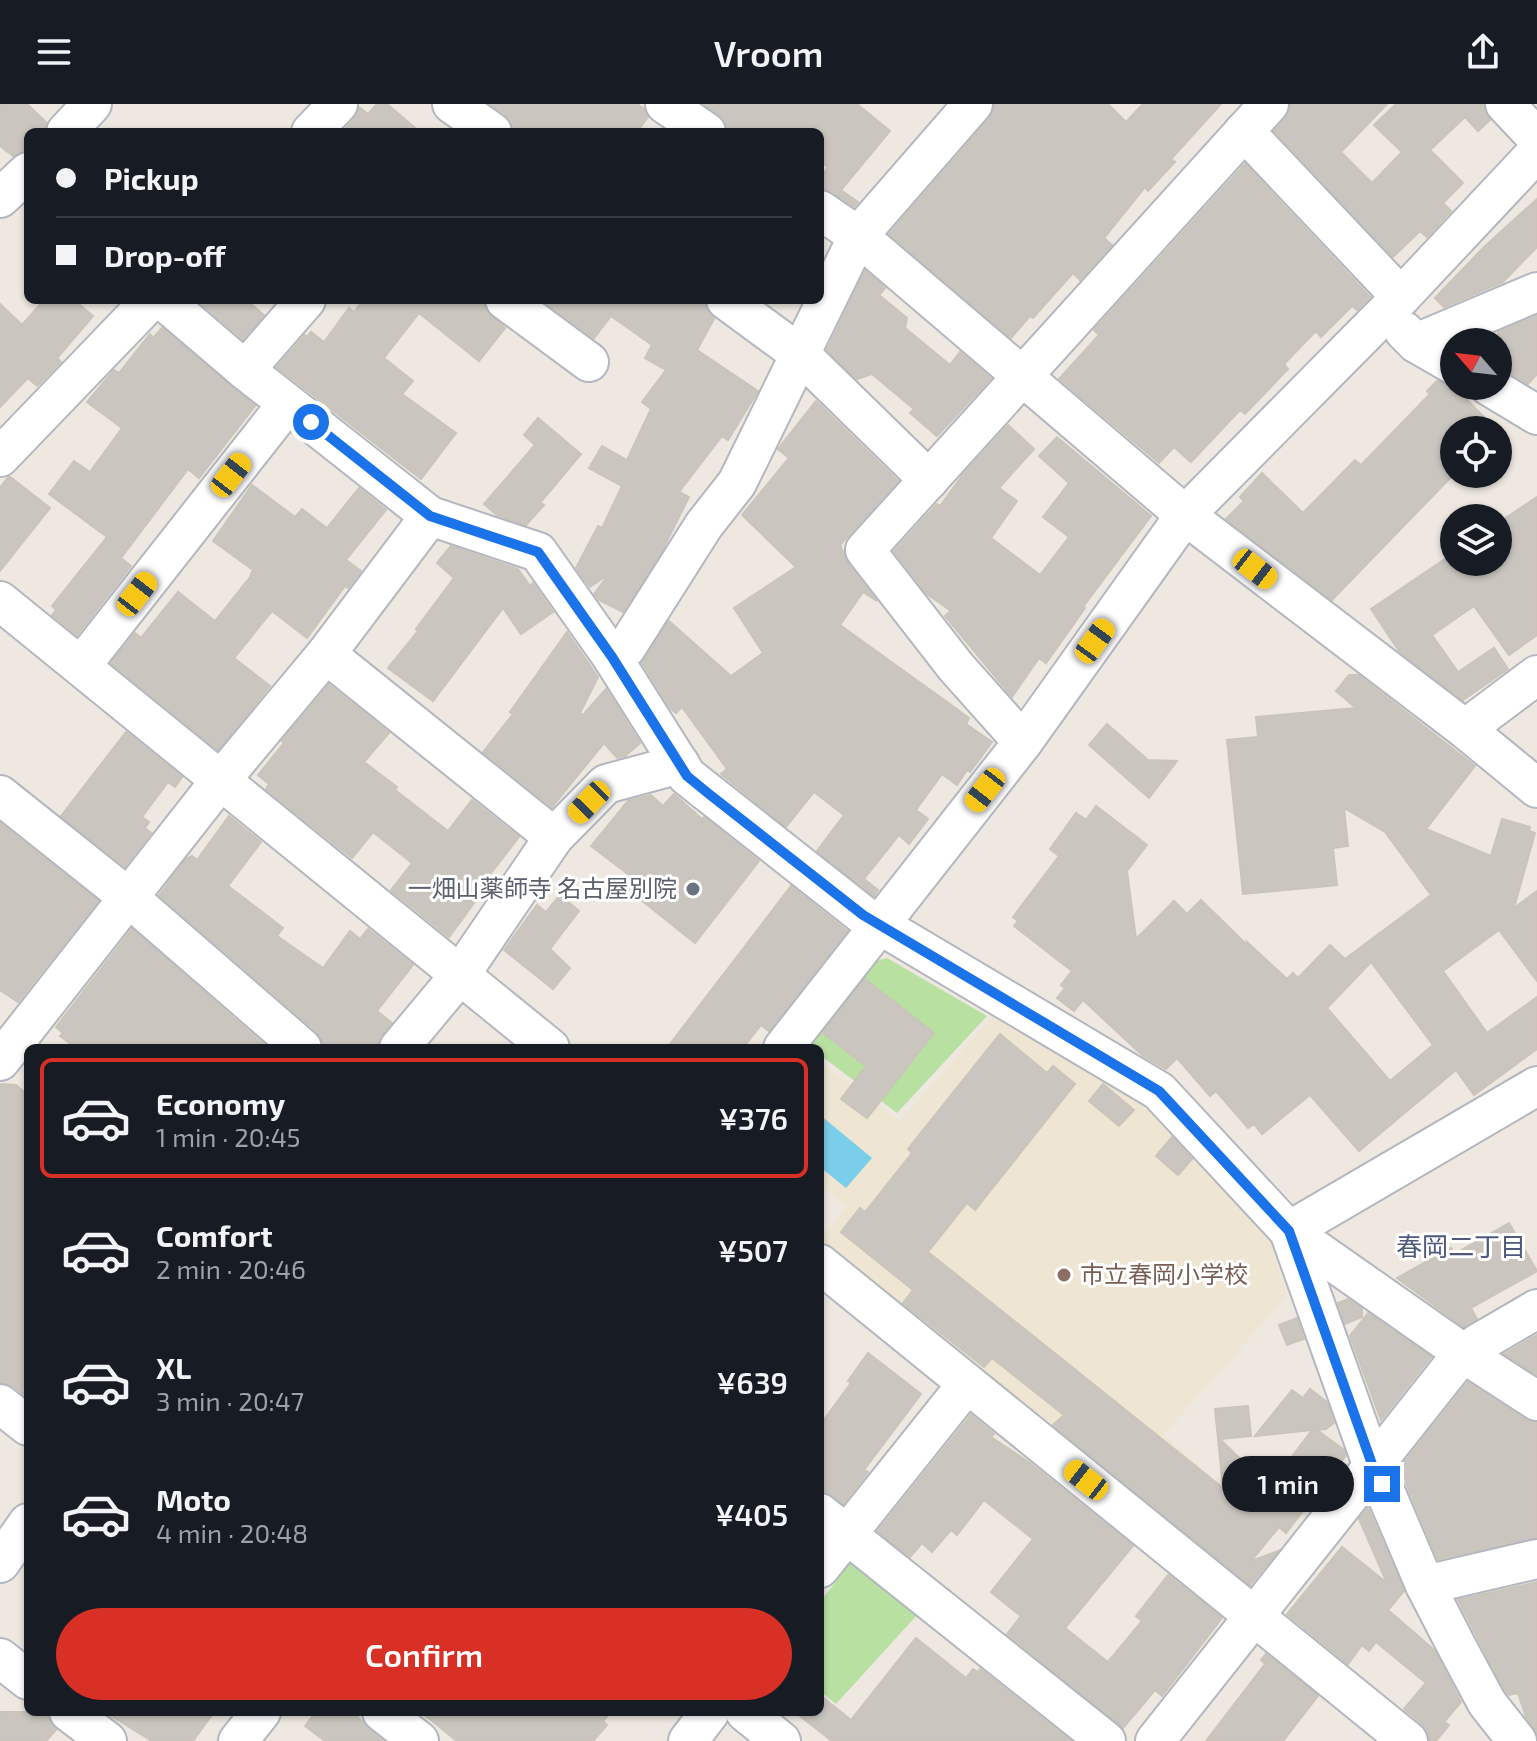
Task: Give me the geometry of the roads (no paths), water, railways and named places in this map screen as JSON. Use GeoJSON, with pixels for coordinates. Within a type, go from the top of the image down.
{"type":"FeatureCollection","features":[{"type":"Feature","properties":{"kind":"street"},"geometry":{"type":"LineString","coordinates":[[70,128],[92,104]]}},
{"type":"Feature","properties":{"kind":"street"},"geometry":{"type":"LineString","coordinates":[[315,128],[338,104]]}},
{"type":"Feature","properties":{"kind":"street"},"geometry":{"type":"LineString","coordinates":[[665,104],[700,128]]}},
{"type":"Feature","properties":{"kind":"street"},"geometry":{"type":"LineString","coordinates":[[612,657],[626,648],[704,525],[737,483],[858,236],[973,104]]}},
{"type":"Feature","properties":{"kind":"street"},"geometry":{"type":"LineString","coordinates":[[1505,104],[1537,138]]}},
{"type":"Feature","properties":{"kind":"street"},"geometry":{"type":"LineString","coordinates":[[450,115],[482,128]]}},
{"type":"Feature","properties":{"kind":"street"},"geometry":{"type":"LineString","coordinates":[[1023,742],[956,667],[865,550],[1256,118],[1393,304],[1416,343],[1440,357]]}},
{"type":"Feature","properties":{"kind":"street"},"geometry":{"type":"LineString","coordinates":[[786,1044],[1023,742],[1185,515],[1393,304],[1537,152]]}},
{"type":"Feature","properties":{"kind":"street"},"geometry":{"type":"LineString","coordinates":[[824,213],[858,236],[1185,515],[1465,729],[1537,788]]}},
{"type":"Feature","properties":{"kind":"street"},"geometry":{"type":"LineString","coordinates":[[1416,343],[1537,292]]}},
{"type":"Feature","properties":{"kind":"street"},"geometry":{"type":"LineString","coordinates":[[0,457],[147,304]]}},
{"type":"Feature","properties":{"kind":"street"},"geometry":{"type":"LineString","coordinates":[[168,304],[287,404],[430,516],[538,552],[612,657],[687,776],[879,925],[1159,1091],[1289,1231],[1537,1401]]}},
{"type":"Feature","properties":{"kind":"street"},"geometry":{"type":"LineString","coordinates":[[245,370],[303,304]]}},
{"type":"Feature","properties":{"kind":"street"},"geometry":{"type":"LineString","coordinates":[[510,304],[589,362]]}},
{"type":"Feature","properties":{"kind":"street"},"geometry":{"type":"LineString","coordinates":[[731,304],[801,355],[929,480]]}},
{"type":"Feature","properties":{"kind":"street"},"geometry":{"type":"LineString","coordinates":[[1512,400],[1537,415]]}},
{"type":"Feature","properties":{"kind":"street"},"geometry":{"type":"LineString","coordinates":[[81,666],[287,404]]}},
{"type":"Feature","properties":{"kind":"street"},"geometry":{"type":"LineString","coordinates":[[10,1051],[220,781],[326,654],[430,516]]}},
{"type":"Feature","properties":{"kind":"street"},"geometry":{"type":"LineString","coordinates":[[0,601],[545,1044]]}},
{"type":"Feature","properties":{"kind":"street"},"geometry":{"type":"LineString","coordinates":[[326,654],[554,837]]}},
{"type":"Feature","properties":{"kind":"street"},"geometry":{"type":"LineString","coordinates":[[1465,729],[1537,675]]}},
{"type":"Feature","properties":{"kind":"street"},"geometry":{"type":"LineString","coordinates":[[402,1044],[460,975],[554,837],[606,784],[680,764]]}},
{"type":"Feature","properties":{"kind":"street"},"geometry":{"type":"LineString","coordinates":[[0,795],[128,897],[297,1044]]}},
{"type":"Feature","properties":{"kind":"street"},"geometry":{"type":"LineString","coordinates":[[1289,1231],[1537,1086]]}},
{"type":"Feature","properties":{"kind":"street"},"geometry":{"type":"LineString","coordinates":[[1289,1231],[1373,1467],[1425,1585],[1487,1703],[1517,1741]]}},
{"type":"Feature","properties":{"kind":"street"},"geometry":{"type":"LineString","coordinates":[[824,1267],[1408,1741]]}},
{"type":"Feature","properties":{"kind":"street"},"geometry":{"type":"LineString","coordinates":[[1155,1741],[1454,1364],[1477,1344],[1537,1309]]}},
{"type":"Feature","properties":{"kind":"street"},"geometry":{"type":"LineString","coordinates":[[824,1554],[833,1524],[967,1384]]}},
{"type":"Feature","properties":{"kind":"street"},"geometry":{"type":"LineString","coordinates":[[0,1404],[24,1423]]}},
{"type":"Feature","properties":{"kind":"street"},"geometry":{"type":"LineString","coordinates":[[833,1524],[1106,1741]]}},
{"type":"Feature","properties":{"kind":"street"},"geometry":{"type":"LineString","coordinates":[[0,1563],[24,1529]]}},
{"type":"Feature","properties":{"kind":"street"},"geometry":{"type":"LineString","coordinates":[[1425,1585],[1537,1559]]}},
{"type":"Feature","properties":{"kind":"street"},"geometry":{"type":"LineString","coordinates":[[0,1658],[24,1677]]}},
{"type":"Feature","properties":{"kind":"street"},"geometry":{"type":"LineString","coordinates":[[74,1716],[107,1741]]}},
{"type":"Feature","properties":{"kind":"street"},"geometry":{"type":"LineString","coordinates":[[238,1741],[258,1716]]}},
{"type":"Feature","properties":{"kind":"street"},"geometry":{"type":"LineString","coordinates":[[387,1716],[419,1741]]}},
{"type":"Feature","properties":{"kind":"street"},"geometry":{"type":"LineString","coordinates":[[688,1741],[707,1716]]}},
{"type":"Feature","properties":{"kind":"street"},"geometry":{"type":"LineString","coordinates":[[750,1716],[781,1741]]}},
{"type":"Feature","properties":{"kind":"water"},"geometry":{"type":"Polygon","coordinates":[[[824,1118],[872,1158],[846,1188],[824,1170],[824,1118]]]}},
{"type":"Feature","properties":{"kind":"place","name":"一畑山薬師寺 名古屋別院"},"geometry":{"type":"Point","coordinates":[693,889]}},
{"type":"Feature","properties":{"kind":"place","name":"市立春岡小学校"},"geometry":{"type":"Point","coordinates":[1064,1275]}},
{"type":"Feature","properties":{"kind":"district","name":"春岡二丁目"},"geometry":{"type":"Point","coordinates":[1461,1247]}}]}
